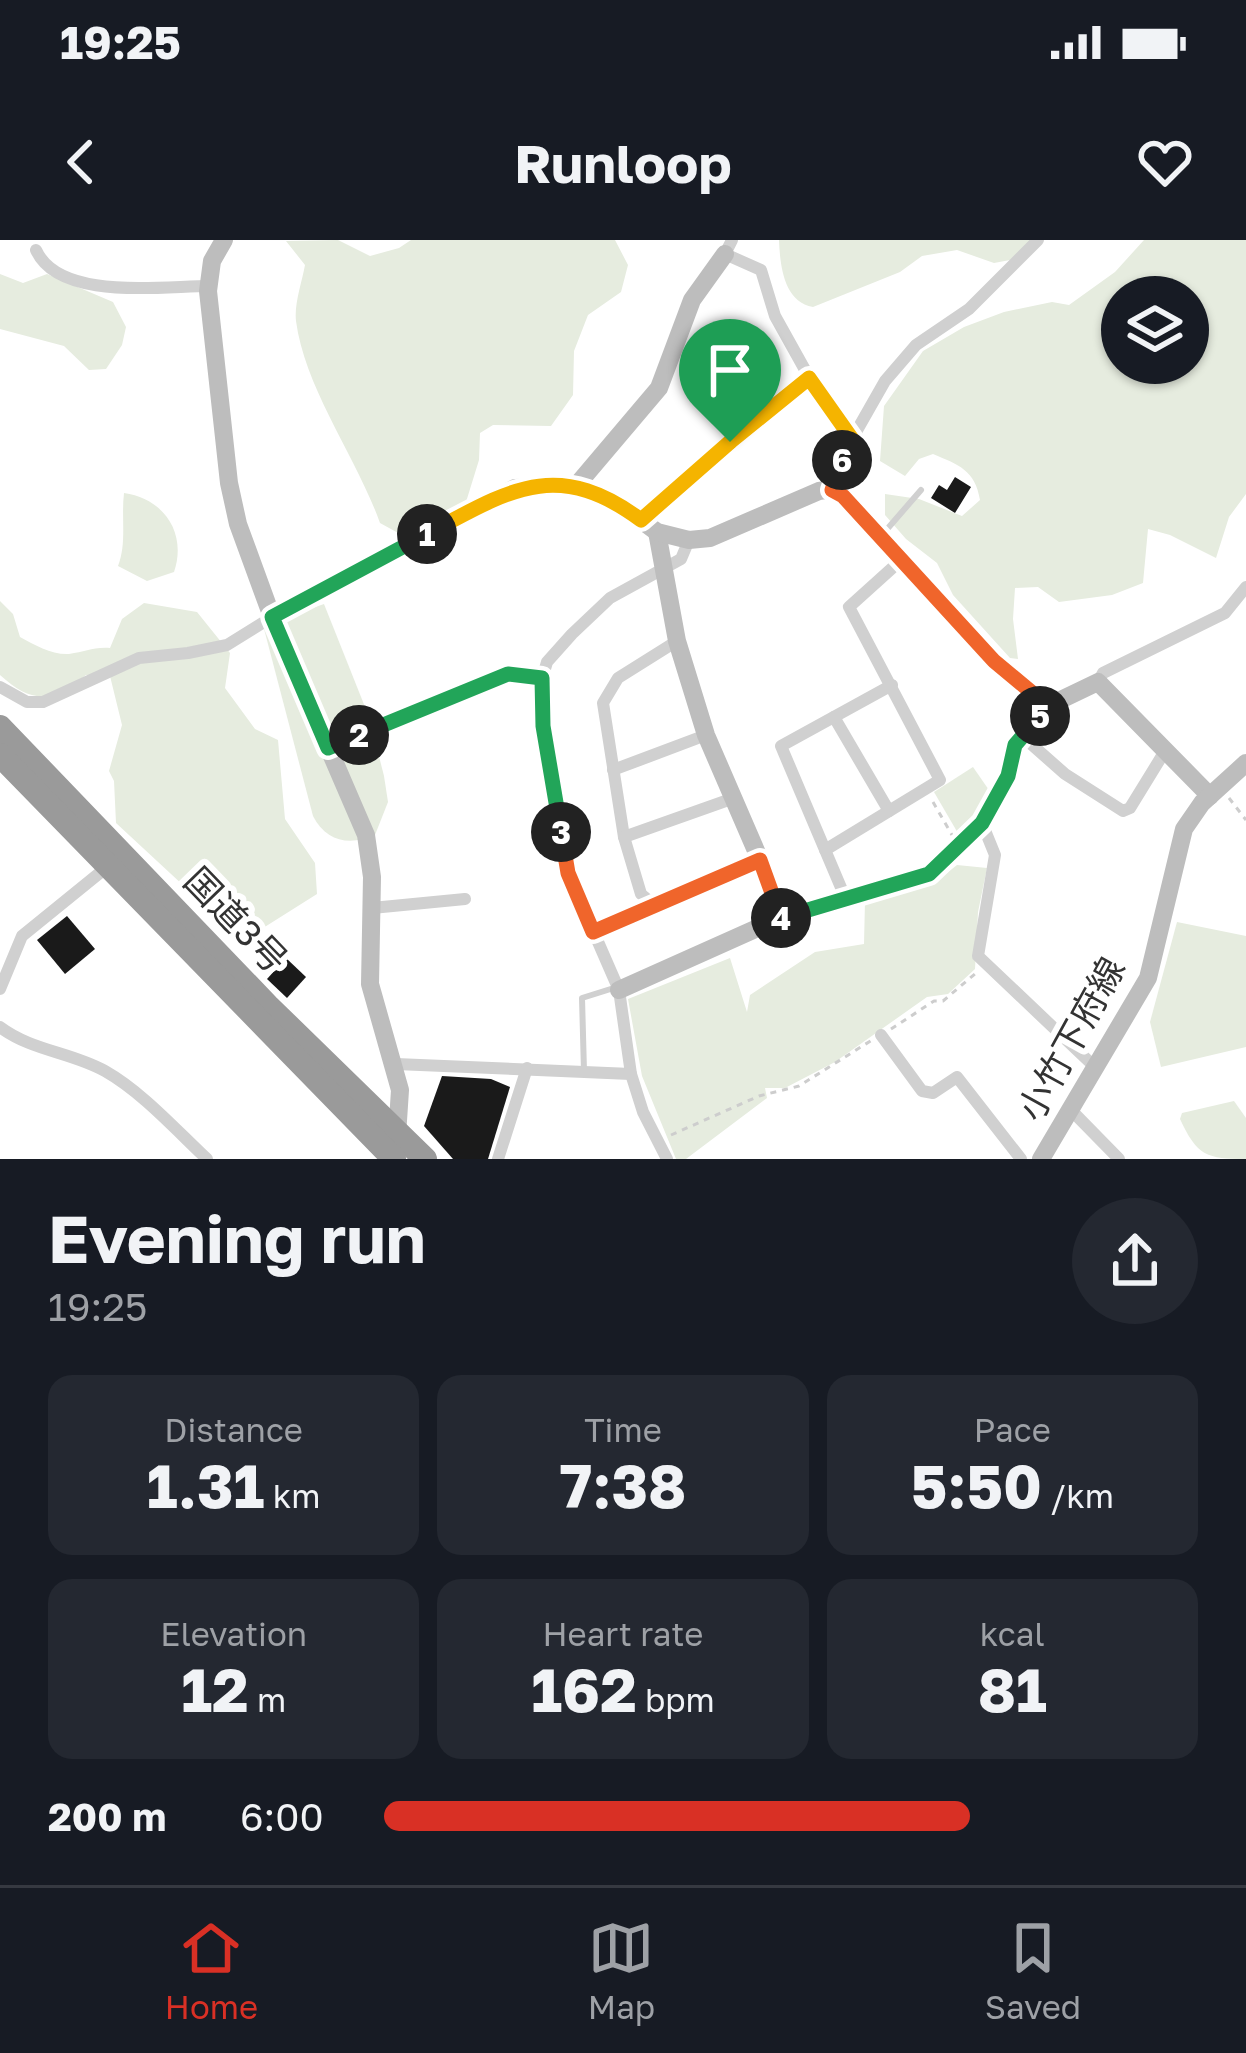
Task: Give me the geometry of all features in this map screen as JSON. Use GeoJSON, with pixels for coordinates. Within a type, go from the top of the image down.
{"type":"FeatureCollection","features":[{"type":"Feature","properties":{"kind":"highway","name":"国道3号"},"geometry":{"type":"LineString","coordinates":[[0,727],[268,1006],[424,1159]]}},
{"type":"Feature","properties":{"kind":"highway","name":"国道3号"},"geometry":{"type":"LineString","coordinates":[[0,755],[396,1159]]}},
{"type":"Feature","properties":{"kind":"street"},"geometry":{"type":"LineString","coordinates":[[832,490],[852,439],[885,381],[916,345],[969,309],[1039,240]]}},
{"type":"Feature","properties":{"kind":"street"},"geometry":{"type":"LineString","coordinates":[[221,241],[209,286],[229,483],[245,546],[272,617],[366,835],[372,908],[370,983],[400,1090],[396,1159]]}},
{"type":"Feature","properties":{"kind":"street"},"geometry":{"type":"LineString","coordinates":[[576,486],[658,388],[692,300],[729,247],[761,270],[775,316],[809,378],[852,439]]}},
{"type":"Feature","properties":{"kind":"street"},"geometry":{"type":"LineString","coordinates":[[36,250],[52,271],[85,282],[118,288],[209,286]]}},
{"type":"Feature","properties":{"kind":"street"},"geometry":{"type":"LineString","coordinates":[[0,687],[27,702],[43,702],[139,658],[227,644],[515,488],[576,486],[622,506],[649,526],[688,540],[710,538],[819,491],[832,490],[843,496],[994,661],[1048,706]]}},
{"type":"Feature","properties":{"kind":"street"},"geometry":{"type":"LineString","coordinates":[[649,526],[666,567],[677,641],[706,735],[760,860],[779,918]]}},
{"type":"Feature","properties":{"kind":"street"},"geometry":{"type":"LineString","coordinates":[[668,1159],[643,1112],[631,1074],[618,988],[568,873],[543,726],[542,678],[547,662],[610,598],[681,559],[688,540]]}},
{"type":"Feature","properties":{"kind":"street"},"geometry":{"type":"LineString","coordinates":[[825,850],[940,780],[849,607],[900,561]]}},
{"type":"Feature","properties":{"kind":"street"},"geometry":{"type":"LineString","coordinates":[[618,988],[779,918],[929,874],[982,823],[1008,776],[1015,745],[1048,706],[1098,682],[1103,673],[1225,613],[1246,586]]}},
{"type":"Feature","properties":{"kind":"street"},"geometry":{"type":"LineString","coordinates":[[677,641],[618,678],[603,703],[624,837],[641,894],[652,904],[760,860]]}},
{"type":"Feature","properties":{"kind":"street"},"geometry":{"type":"LineString","coordinates":[[1098,682],[1165,751],[1215,792]]}},
{"type":"Feature","properties":{"kind":"street"},"geometry":{"type":"LineString","coordinates":[[845,896],[782,746],[892,686]]}},
{"type":"Feature","properties":{"kind":"street"},"geometry":{"type":"LineString","coordinates":[[834,717],[889,811]]}},
{"type":"Feature","properties":{"kind":"street"},"geometry":{"type":"LineString","coordinates":[[613,770],[706,735]]}},
{"type":"Feature","properties":{"kind":"street"},"geometry":{"type":"LineString","coordinates":[[1022,736],[1065,774],[1123,811],[1130,808],[1165,751]]}},
{"type":"Feature","properties":{"kind":"street","name":"小竹下府線"},"geometry":{"type":"LineString","coordinates":[[1041,1159],[1148,978],[1184,829],[1246,763]]}},
{"type":"Feature","properties":{"kind":"street"},"geometry":{"type":"LineString","coordinates":[[624,837],[734,799]]}},
{"type":"Feature","properties":{"kind":"street"},"geometry":{"type":"LineString","coordinates":[[982,823],[994,855],[978,956],[1097,1069]]}},
{"type":"Feature","properties":{"kind":"street"},"geometry":{"type":"LineString","coordinates":[[0,988],[22,936],[107,867]]}},
{"type":"Feature","properties":{"kind":"street"},"geometry":{"type":"LineString","coordinates":[[372,908],[465,899]]}},
{"type":"Feature","properties":{"kind":"street"},"geometry":{"type":"LineString","coordinates":[[0,1028],[20,1042],[108,1072],[207,1159]]}},
{"type":"Feature","properties":{"kind":"street"},"geometry":{"type":"LineString","coordinates":[[881,1035],[922,1091],[933,1093],[957,1077],[1021,1159]]}},
{"type":"Feature","properties":{"kind":"street"},"geometry":{"type":"LineString","coordinates":[[395,1064],[631,1074]]}},
{"type":"Feature","properties":{"kind":"street"},"geometry":{"type":"LineString","coordinates":[[498,1159],[527,1068]]}},
{"type":"Feature","properties":{"kind":"street"},"geometry":{"type":"LineString","coordinates":[[1072,1111],[1118,1159]]}},
{"type":"Feature","properties":{"kind":"lane"},"geometry":{"type":"LineString","coordinates":[[880,538],[921,490]]}},
{"type":"Feature","properties":{"kind":"lane"},"geometry":{"type":"LineString","coordinates":[[584,1071],[582,998],[618,988]]}},
{"type":"Feature","properties":{"kind":"path"},"geometry":{"type":"LineString","coordinates":[[649,526],[809,378]]}},
{"type":"Feature","properties":{"kind":"path"},"geometry":{"type":"LineString","coordinates":[[328,748],[508,674],[542,678]]}},
{"type":"Feature","properties":{"kind":"path"},"geometry":{"type":"LineString","coordinates":[[925,789],[960,847]]}},
{"type":"Feature","properties":{"kind":"path"},"geometry":{"type":"LineString","coordinates":[[1215,792],[1246,820]]}},
{"type":"Feature","properties":{"kind":"path"},"geometry":{"type":"LineString","coordinates":[[593,932],[652,904]]}},
{"type":"Feature","properties":{"kind":"path"},"geometry":{"type":"LineString","coordinates":[[658,1141],[758,1096],[799,1086],[934,1001],[944,1001],[977,972],[978,956]]}},
{"type":"Feature","properties":{"kind":"shaded area"},"geometry":{"type":"Polygon","coordinates":[[[338,240],[370,256],[411,240],[615,240],[628,265],[621,292],[588,315],[574,351],[573,395],[551,426],[493,425],[480,433],[479,460],[466,502],[400,534],[380,523],[301,347],[296,314],[305,265],[286,241],[338,240]]]}},
{"type":"Feature","properties":{"kind":"shaded area"},"geometry":{"type":"Polygon","coordinates":[[[779,240],[1033,240],[1010,260],[994,263],[957,250],[922,256],[900,272],[813,307],[790,290],[779,240]]]}},
{"type":"Feature","properties":{"kind":"shaded area"},"geometry":{"type":"Polygon","coordinates":[[[1144,240],[1246,240],[1246,494],[1229,517],[1216,558],[1148,529],[1143,583],[1112,595],[1059,602],[1038,587],[1015,588],[1018,659],[1010,658],[953,595],[937,563],[885,515],[885,494],[919,499],[962,516],[980,500],[970,475],[933,454],[919,459],[905,476],[880,461],[884,406],[923,351],[964,327],[1004,312],[1052,302],[1069,305],[1101,282],[1101,384],[1209,384],[1209,276],[1109,276],[1144,240]]]}},
{"type":"Feature","properties":{"kind":"shaded area"},"geometry":{"type":"Polygon","coordinates":[[[0,274],[23,283],[47,274],[113,302],[126,327],[122,345],[106,369],[89,370],[64,346],[0,329],[0,274]]]}},
{"type":"Feature","properties":{"kind":"shaded area"},"geometry":{"type":"Polygon","coordinates":[[[124,493],[151,503],[169,520],[177,544],[174,572],[147,581],[118,566],[124,493]]]}},
{"type":"Feature","properties":{"kind":"shaded area"},"geometry":{"type":"Polygon","coordinates":[[[0,601],[13,614],[20,637],[63,654],[110,648],[122,619],[144,603],[197,612],[230,653],[225,688],[255,729],[278,740],[285,819],[315,863],[317,894],[249,937],[212,912],[116,823],[114,781],[109,771],[122,725],[110,676],[86,675],[63,691],[43,696],[12,685],[0,675],[0,601]]]}},
{"type":"Feature","properties":{"kind":"shaded area"},"geometry":{"type":"Polygon","coordinates":[[[324,604],[369,717],[388,802],[375,835],[357,840],[332,836],[313,816],[263,625],[324,604]]]}},
{"type":"Feature","properties":{"kind":"shaded area"},"geometry":{"type":"Polygon","coordinates":[[[973,767],[991,793],[959,835],[934,792],[973,767]]]}},
{"type":"Feature","properties":{"kind":"shaded area"},"geometry":{"type":"Polygon","coordinates":[[[957,865],[987,868],[978,912],[975,969],[948,994],[927,997],[835,1062],[785,1088],[765,1088],[767,1098],[686,1159],[676,1159],[642,1076],[628,999],[730,958],[747,1012],[750,995],[815,952],[864,944],[865,901],[934,883],[957,865]]]}},
{"type":"Feature","properties":{"kind":"shaded area"},"geometry":{"type":"Polygon","coordinates":[[[1177,922],[1246,936],[1246,1047],[1161,1067],[1150,1022],[1177,922]]]}},
{"type":"Feature","properties":{"kind":"shaded area"},"geometry":{"type":"Polygon","coordinates":[[[1234,1101],[1246,1118],[1246,1159],[1205,1153],[1186,1131],[1182,1113],[1234,1101]]]}},
{"type":"Feature","properties":{"kind":"building"},"geometry":{"type":"Polygon","coordinates":[[[955,477],[971,487],[955,513],[931,498],[939,485],[947,490],[955,477]]]}},
{"type":"Feature","properties":{"kind":"building"},"geometry":{"type":"Polygon","coordinates":[[[67,916],[95,949],[65,974],[37,940],[67,916]]]}},
{"type":"Feature","properties":{"kind":"building"},"geometry":{"type":"Polygon","coordinates":[[[286,958],[306,977],[287,998],[267,979],[286,958]]]}},
{"type":"Feature","properties":{"kind":"building"},"geometry":{"type":"Polygon","coordinates":[[[442,1076],[491,1079],[510,1087],[488,1159],[453,1159],[424,1126],[442,1076]]]}},
{"type":"Feature","properties":{"kind":"route"},"geometry":{"type":"LineString","coordinates":[[809,378],[852,439],[832,490],[843,496],[994,661],[1048,706],[1015,745],[1008,776],[982,823],[929,874],[779,918],[760,860],[593,932],[568,873],[543,726],[542,678],[508,674],[328,748],[272,617],[515,488],[576,486],[641,520],[730,442],[809,378]]}}]}
